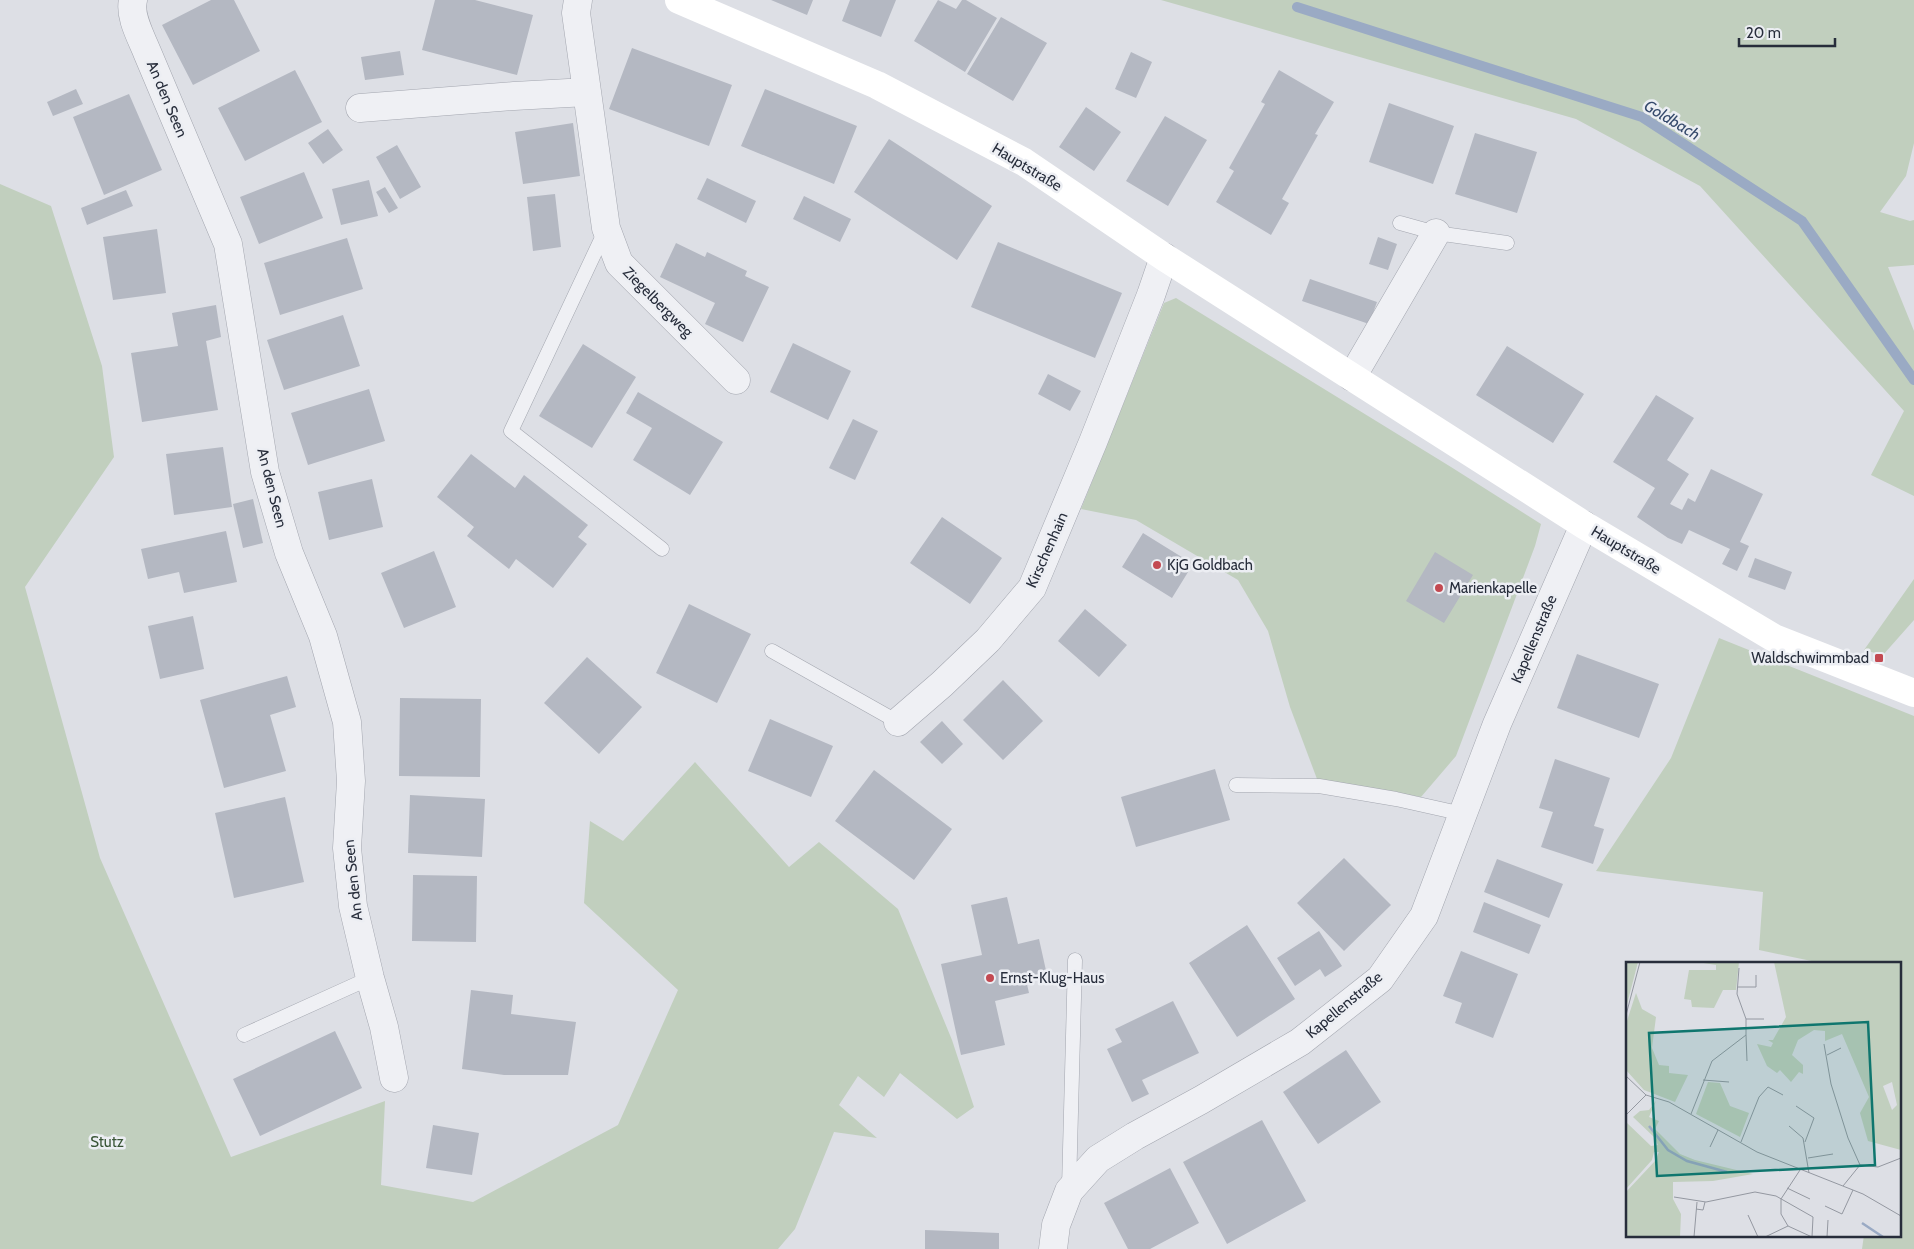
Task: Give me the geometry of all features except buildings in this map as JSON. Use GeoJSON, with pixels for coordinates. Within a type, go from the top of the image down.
{"type":"FeatureCollection","features":[{"type":"Feature","properties":{"kind":"street","name":"Ziegelbergweg"},"geometry":{"type":"LineString","coordinates":[[578,0],[576,13],[606,228],[619,263],[736,380]]}},
{"type":"Feature","properties":{"kind":"street","name":"Hauptstraße"},"geometry":{"type":"LineString","coordinates":[[679,0],[877,85],[1024,162],[1164,257],[1584,525],[1774,638],[1914,693]]}},
{"type":"Feature","properties":{"kind":"street","name":"An den Seen"},"geometry":{"type":"LineString","coordinates":[[129,2],[147,52],[228,244],[265,472],[289,553],[323,636],[347,722],[351,781],[347,848],[353,906],[384,1027],[394,1078]]}},
{"type":"Feature","properties":{"kind":"street"},"geometry":{"type":"LineString","coordinates":[[360,108],[587,92]]}},
{"type":"Feature","properties":{"kind":"street"},"geometry":{"type":"LineString","coordinates":[[1352,377],[1436,233]]}},
{"type":"Feature","properties":{"kind":"street","name":"Kirschenhain"},"geometry":{"type":"LineString","coordinates":[[898,722],[942,684],[988,640],[1032,588],[1093,442],[1151,296],[1164,257]]}},
{"type":"Feature","properties":{"kind":"street","name":"Kapellenstraße"},"geometry":{"type":"LineString","coordinates":[[1053,1249],[1056,1225],[1069,1191],[1098,1159],[1300,1042],[1380,979],[1424,916],[1497,724],[1584,525]]}},
{"type":"Feature","properties":{"kind":"lane"},"geometry":{"type":"LineString","coordinates":[[1400,223],[1436,233],[1508,243]]}},
{"type":"Feature","properties":{"kind":"lane"},"geometry":{"type":"LineString","coordinates":[[606,228],[511,431],[662,549]]}},
{"type":"Feature","properties":{"kind":"lane","name":"Kirschenhain"},"geometry":{"type":"LineString","coordinates":[[772,651],[898,722]]}},
{"type":"Feature","properties":{"kind":"lane"},"geometry":{"type":"LineString","coordinates":[[1236,786],[1319,786],[1396,799],[1463,814]]}},
{"type":"Feature","properties":{"kind":"lane"},"geometry":{"type":"LineString","coordinates":[[1069,1191],[1075,960]]}},
{"type":"Feature","properties":{"kind":"lane"},"geometry":{"type":"LineString","coordinates":[[244,1035],[370,978]]}},
{"type":"Feature","properties":{"kind":"green space"},"geometry":{"type":"Polygon","coordinates":[[[1161,0],[1914,0],[1914,143],[1906,176],[1880,212],[1910,221],[1914,220],[1914,265],[1888,267],[1914,331],[1914,496],[1871,475],[1904,411],[1700,186],[1576,119],[1161,0]]]}},
{"type":"Feature","properties":{"kind":"green space","name":"Stutz"},"geometry":{"type":"Polygon","coordinates":[[[0,184],[51,206],[102,366],[114,457],[25,587],[100,858],[231,1157],[385,1101],[381,1185],[473,1202],[618,1125],[678,990],[584,903],[590,821],[623,841],[695,762],[789,867],[819,842],[898,909],[952,1040],[974,1107],[957,1119],[900,1073],[884,1097],[858,1076],[839,1105],[877,1138],[834,1132],[795,1229],[778,1249],[0,1249],[0,184]]]}},
{"type":"Feature","properties":{"kind":"green space"},"geometry":{"type":"Polygon","coordinates":[[[1176,298],[1541,524],[1535,546],[1456,756],[1421,797],[1317,779],[1290,707],[1268,631],[1238,580],[1136,520],[1081,509],[1164,303],[1176,298]]]}},
{"type":"Feature","properties":{"kind":"green space"},"geometry":{"type":"Polygon","coordinates":[[[1914,579],[1914,620],[1883,655],[1864,650],[1914,579]]]}},
{"type":"Feature","properties":{"kind":"green space"},"geometry":{"type":"Polygon","coordinates":[[[1719,638],[1914,716],[1914,1249],[1862,1249],[1864,1236],[1902,1236],[1902,962],[1816,962],[1759,950],[1763,892],[1596,871],[1671,758],[1719,638]]]}},
{"type":"Feature","properties":{"kind":"waterway","name":"Goldbach"},"geometry":{"type":"LineString","coordinates":[[1297,7],[1642,117],[1802,221],[1914,380]]}},
{"type":"Feature","properties":{"kind":"place","name":"KjG Goldbach"},"geometry":{"type":"Point","coordinates":[1157,565]}},
{"type":"Feature","properties":{"kind":"place","name":"Marienkapelle"},"geometry":{"type":"Point","coordinates":[1439,588]}},
{"type":"Feature","properties":{"kind":"place","name":"Waldschwimmbad"},"geometry":{"type":"Point","coordinates":[1879,658]}},
{"type":"Feature","properties":{"kind":"place","name":"Ernst-Klug-Haus"},"geometry":{"type":"Point","coordinates":[990,978]}}]}
